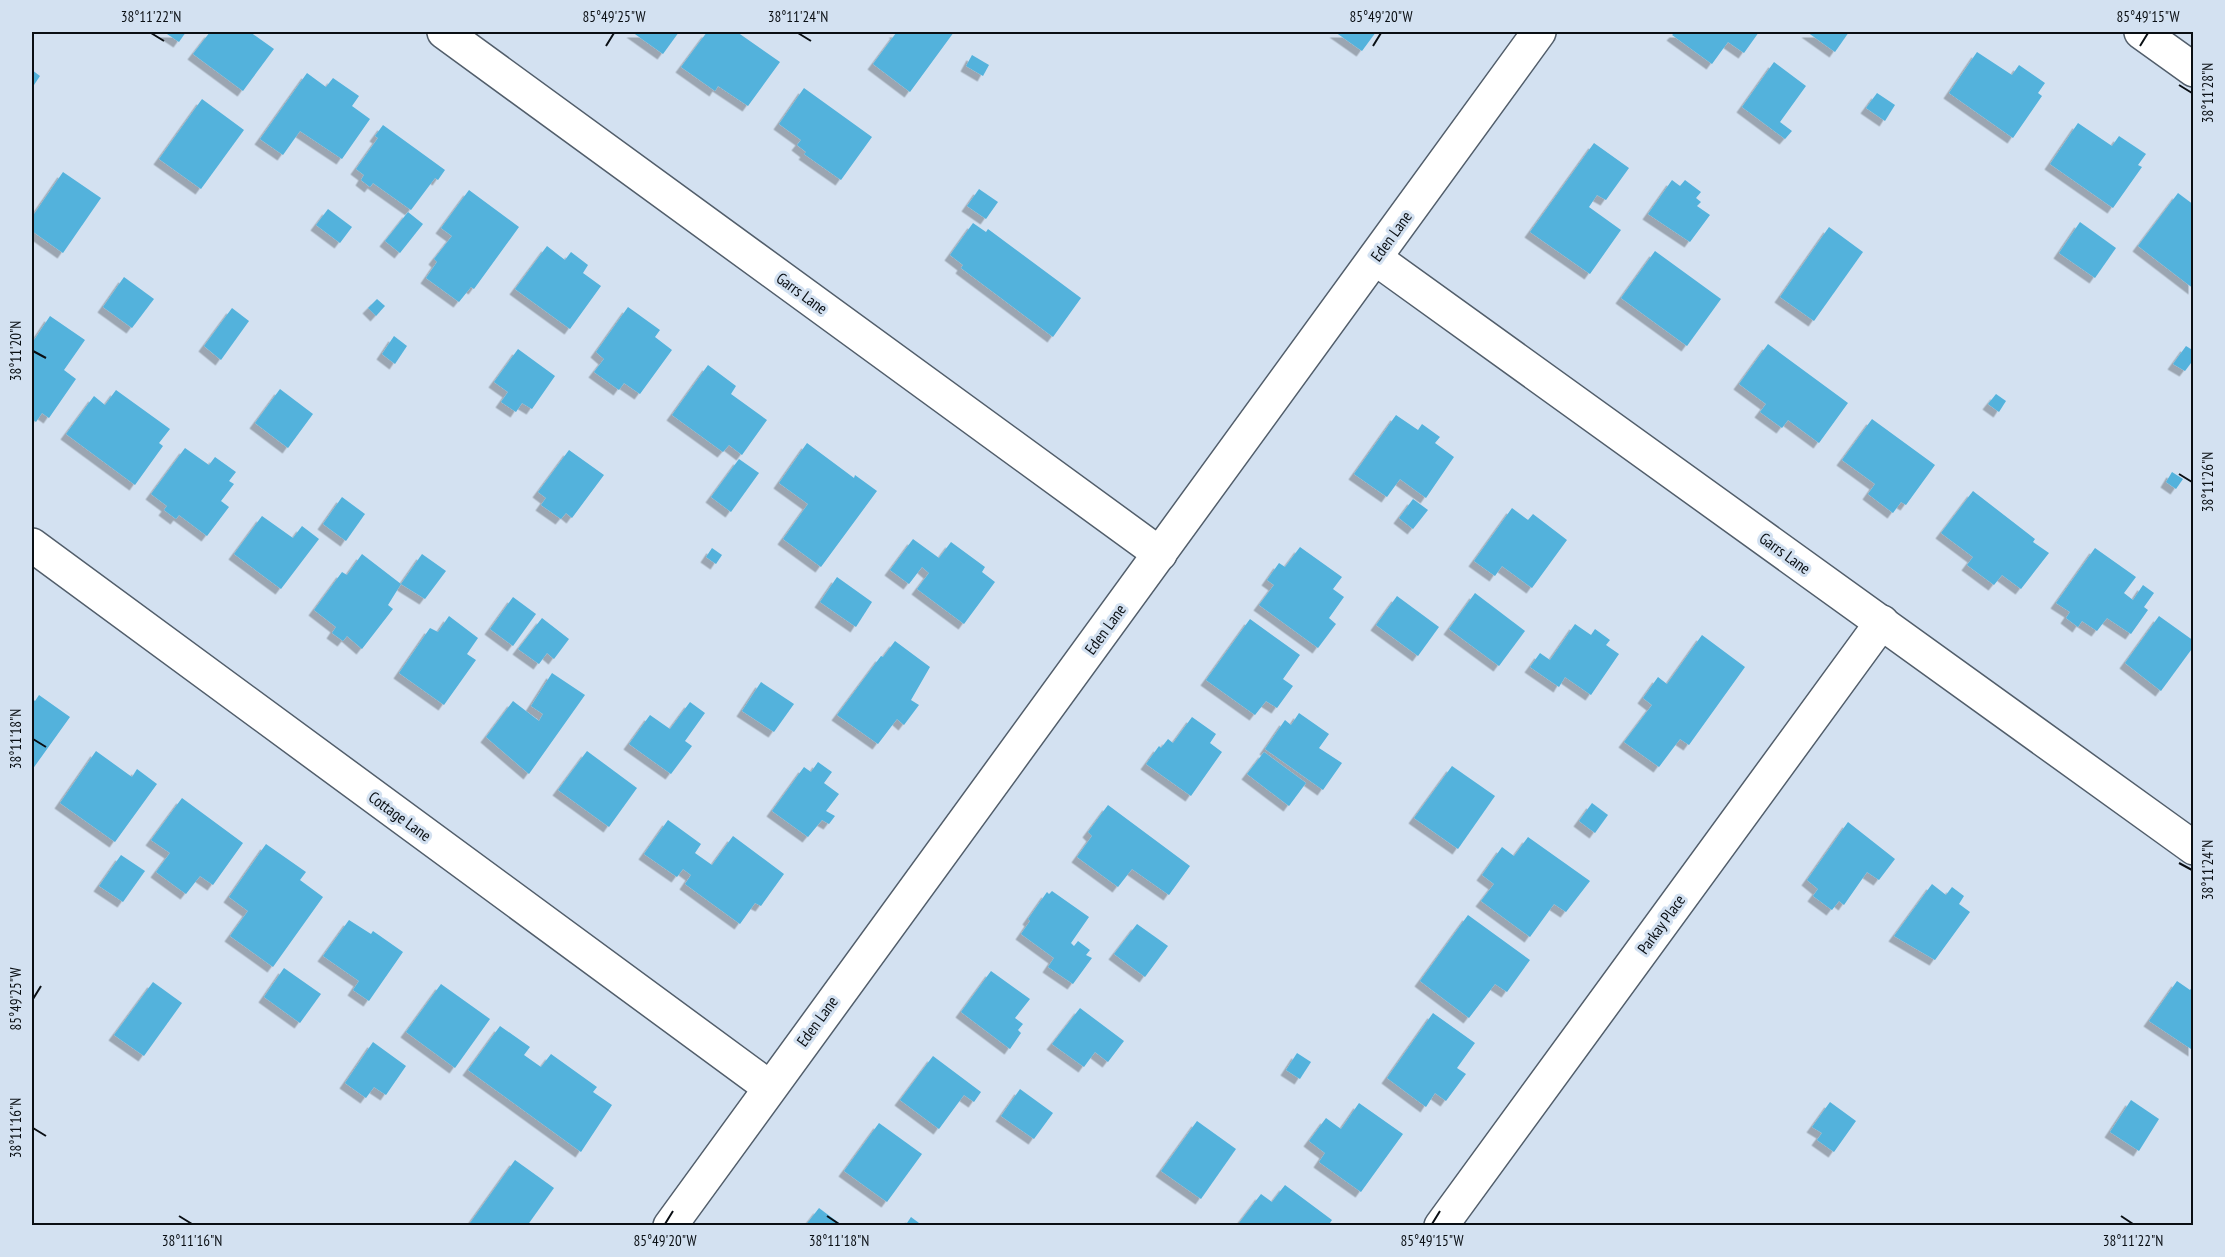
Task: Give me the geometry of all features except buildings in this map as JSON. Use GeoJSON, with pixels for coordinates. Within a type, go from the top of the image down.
{"type":"FeatureCollection","features":[{"type":"Feature","properties":{"kind":"street","name":"Garrs Lane"},"geometry":{"type":"LineString","coordinates":[[444,32],[1160,554]]}},
{"type":"Feature","properties":{"kind":"street","name":"Eden Lane"},"geometry":{"type":"LineString","coordinates":[[670,1226],[1539,32]]}},
{"type":"Feature","properties":{"kind":"street"},"geometry":{"type":"LineString","coordinates":[[2141,32],[2193,70]]}},
{"type":"Feature","properties":{"kind":"street","name":"Garrs Lane"},"geometry":{"type":"LineString","coordinates":[[1375,258],[1882,622],[2193,849]]}},
{"type":"Feature","properties":{"kind":"street","name":"Cottage Lane"},"geometry":{"type":"LineString","coordinates":[[32,545],[769,1087]]}},
{"type":"Feature","properties":{"kind":"street","name":"Parkay Place"},"geometry":{"type":"LineString","coordinates":[[1441,1226],[1882,622]]}}]}
